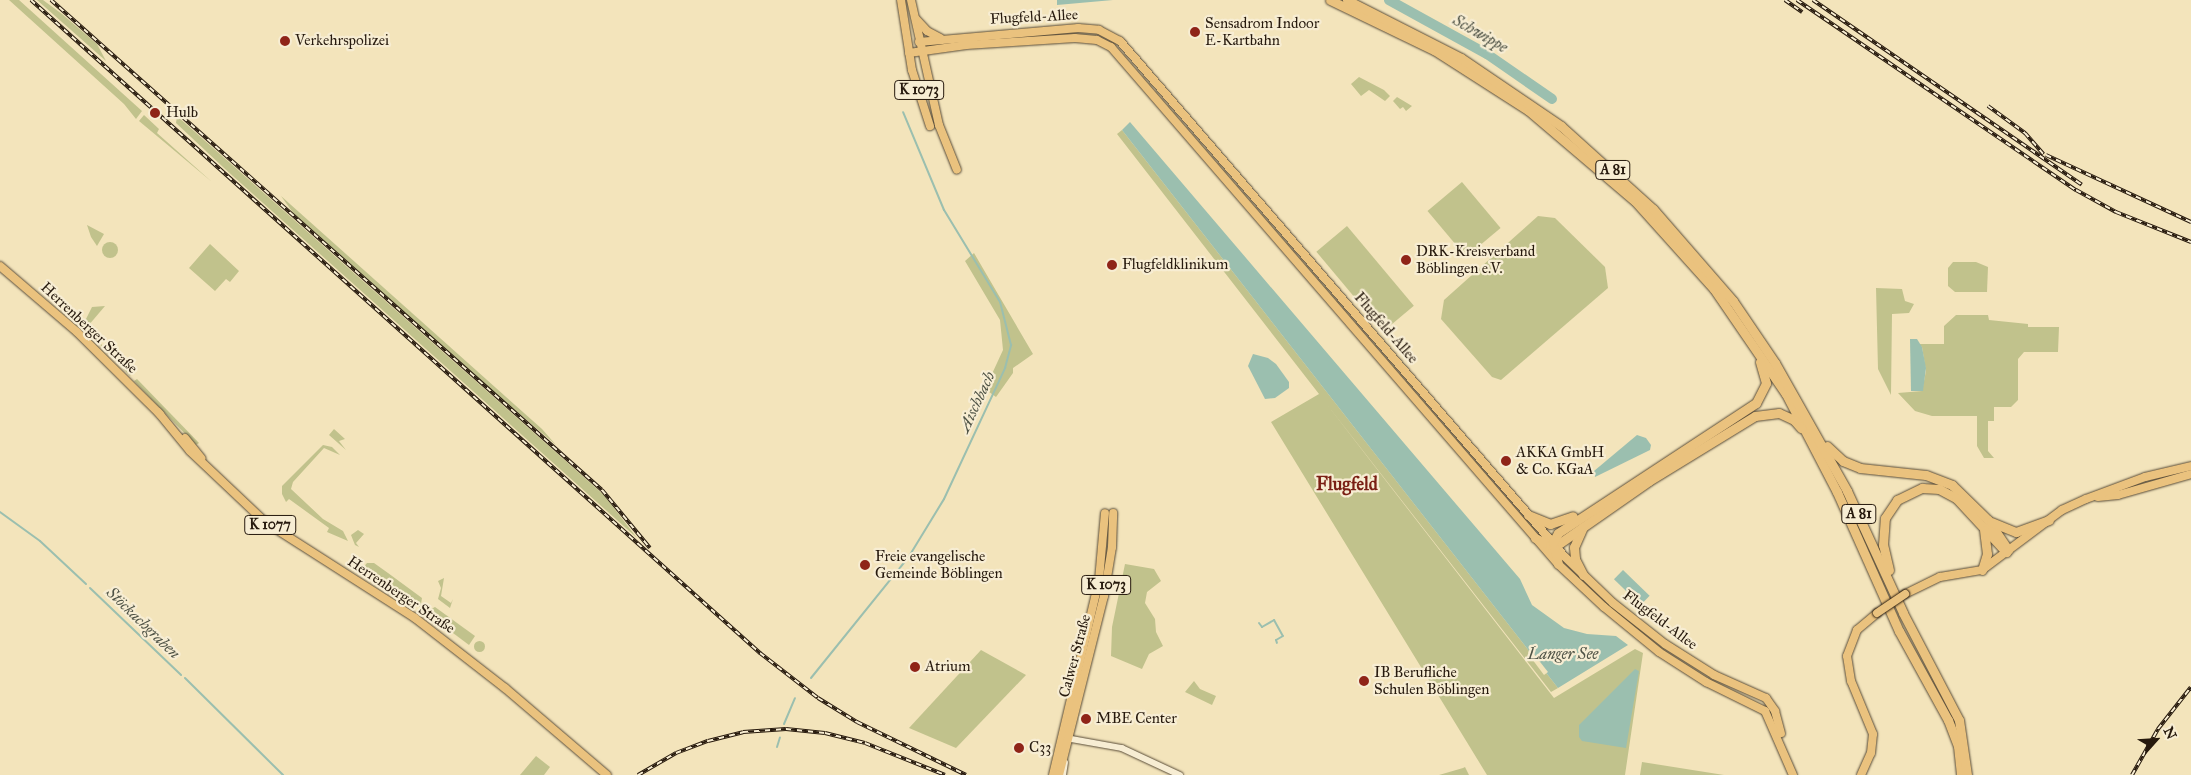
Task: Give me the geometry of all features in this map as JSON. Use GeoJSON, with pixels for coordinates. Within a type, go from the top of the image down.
{"type":"FeatureCollection","features":[{"type":"Feature","properties":{"kind":"highway","name":"A 81"},"geometry":{"type":"LineString","coordinates":[[1330,0],[1441,54],[1547,124],[1635,201],[1728,308],[1777,381],[1810,440],[1865,550],[1899,631],[1948,720],[1958,746],[1961,775]]}},
{"type":"Feature","properties":{"kind":"highway","name":"A 81"},"geometry":{"type":"LineString","coordinates":[[1347,0],[1435,43],[1500,82],[1561,126],[1618,175],[1684,242],[1734,301],[1808,419],[1852,500],[1903,613],[1960,720],[1967,775]]}},
{"type":"Feature","properties":{"kind":"highway"},"geometry":{"type":"LineString","coordinates":[[1528,515],[1545,523],[1560,522],[1644,474],[1748,410],[1761,397],[1766,383],[1763,368],[1728,308]]}},
{"type":"Feature","properties":{"kind":"highway"},"geometry":{"type":"LineString","coordinates":[[1535,538],[1545,544],[1554,545],[1755,416],[1772,412],[1784,415],[1794,420],[1810,440]]}},
{"type":"Feature","properties":{"kind":"highway"},"geometry":{"type":"LineString","coordinates":[[1808,419],[1843,461],[1872,471],[1919,474],[1945,481],[1964,494],[2007,551]]}},
{"type":"Feature","properties":{"kind":"highway"},"geometry":{"type":"LineString","coordinates":[[1558,564],[1554,538],[1561,530],[1644,474]]}},
{"type":"Feature","properties":{"kind":"highway"},"geometry":{"type":"LineString","coordinates":[[1903,613],[1883,545],[1884,524],[1892,505],[1914,490],[1940,489],[1956,498],[1986,524],[2016,532],[2049,520]]}},
{"type":"Feature","properties":{"kind":"highway"},"geometry":{"type":"LineString","coordinates":[[1583,575],[1574,547],[1584,524]]}},
{"type":"Feature","properties":{"kind":"highway"},"geometry":{"type":"LineString","coordinates":[[1982,570],[1988,554],[1986,524]]}},
{"type":"Feature","properties":{"kind":"main road","name":"K 1073"},"geometry":{"type":"LineString","coordinates":[[901,0],[906,44],[930,126]]}},
{"type":"Feature","properties":{"kind":"main road","name":"K 1073"},"geometry":{"type":"LineString","coordinates":[[911,0],[939,125],[957,170]]}},
{"type":"Feature","properties":{"kind":"main road"},"geometry":{"type":"LineString","coordinates":[[914,15],[927,31],[940,38]]}},
{"type":"Feature","properties":{"kind":"main road","name":"Flugfeld-Allee"},"geometry":{"type":"LineString","coordinates":[[919,42],[977,34],[1078,28],[1107,33],[1125,46],[1528,515],[1583,575],[1665,644],[1714,675],[1766,698],[1775,711],[1793,775]]}},
{"type":"Feature","properties":{"kind":"main road"},"geometry":{"type":"LineString","coordinates":[[966,45],[977,34]]}},
{"type":"Feature","properties":{"kind":"main road","name":"Flugfeld-Allee"},"geometry":{"type":"LineString","coordinates":[[909,53],[922,53],[966,45],[1075,38],[1097,40],[1116,52],[1558,564],[1604,607],[1659,652],[1706,682],[1765,711],[1785,752]]}},
{"type":"Feature","properties":{"kind":"main road"},"geometry":{"type":"LineString","coordinates":[[1177,122],[1184,120],[1185,115]]}},
{"type":"Feature","properties":{"kind":"main road"},"geometry":{"type":"LineString","coordinates":[[1215,167],[1217,160],[1223,160]]}},
{"type":"Feature","properties":{"kind":"main road","name":"Herrenberger Straße"},"geometry":{"type":"LineString","coordinates":[[0,266],[77,332],[158,412],[190,452],[201,460],[271,526],[415,618],[505,688],[607,775]]}},
{"type":"Feature","properties":{"kind":"main road"},"geometry":{"type":"LineString","coordinates":[[1353,327],[1359,325],[1360,320]]}},
{"type":"Feature","properties":{"kind":"main road"},"geometry":{"type":"LineString","coordinates":[[1392,373],[1394,366],[1400,366]]}},
{"type":"Feature","properties":{"kind":"main road"},"geometry":{"type":"LineString","coordinates":[[1861,775],[1871,753],[1873,734],[1851,681],[1847,656],[1856,630],[1905,594],[1940,577],[1982,570],[2049,520],[2086,499],[2145,477],[2191,466]]}},
{"type":"Feature","properties":{"kind":"main road"},"geometry":{"type":"LineString","coordinates":[[2086,499],[2118,495],[2191,474]]}},
{"type":"Feature","properties":{"kind":"main road","name":"Calwer Straße"},"geometry":{"type":"LineString","coordinates":[[1059,775],[1099,580],[1105,513]]}},
{"type":"Feature","properties":{"kind":"main road","name":"Calwer Straße"},"geometry":{"type":"LineString","coordinates":[[1053,775],[1066,741],[1104,596],[1114,513]]}},
{"type":"Feature","properties":{"kind":"street"},"geometry":{"type":"LineString","coordinates":[[906,44],[919,42]]}},
{"type":"Feature","properties":{"kind":"street"},"geometry":{"type":"LineString","coordinates":[[1066,741],[1083,740],[1122,748],[1180,775]]}},
{"type":"Feature","properties":{"kind":"street","name":"Calwer Straße"},"geometry":{"type":"LineString","coordinates":[[1063,775],[1066,741]]}},
{"type":"Feature","properties":{"kind":"green space"},"geometry":{"type":"Polygon","coordinates":[[[9,0],[19,0],[142,111],[136,119],[124,104],[9,0]]]}},
{"type":"Feature","properties":{"kind":"green space"},"geometry":{"type":"Polygon","coordinates":[[[37,0],[43,0],[97,44],[106,61],[37,0]]]}},
{"type":"Feature","properties":{"kind":"green space"},"geometry":{"type":"Polygon","coordinates":[[[1359,77],[1384,90],[1390,96],[1385,101],[1369,90],[1361,96],[1351,84],[1359,77]]]}},
{"type":"Feature","properties":{"kind":"green space"},"geometry":{"type":"Polygon","coordinates":[[[1397,97],[1412,106],[1406,111],[1403,107],[1400,109],[1393,101],[1397,97]]]}},
{"type":"Feature","properties":{"kind":"green space"},"geometry":{"type":"Polygon","coordinates":[[[144,115],[159,129],[157,133],[212,182],[139,121],[144,115]]]}},
{"type":"Feature","properties":{"kind":"green space"},"geometry":{"type":"Polygon","coordinates":[[[177,116],[604,495],[637,538],[224,168],[176,123],[177,116]]]}},
{"type":"Feature","properties":{"kind":"green space"},"geometry":{"type":"Polygon","coordinates":[[[1122,130],[1558,688],[1551,692],[1325,402],[1554,698],[1635,649],[1643,653],[1625,775],[1487,775],[1271,422],[1319,394],[1117,134],[1122,130]]]}},
{"type":"Feature","properties":{"kind":"green space"},"geometry":{"type":"Polygon","coordinates":[[[1462,182],[1501,228],[1466,257],[1428,211],[1462,182]]]}},
{"type":"Feature","properties":{"kind":"green space"},"geometry":{"type":"Polygon","coordinates":[[[281,196],[542,429],[556,445],[483,383],[294,214],[281,196]]]}},
{"type":"Feature","properties":{"kind":"green space"},"geometry":{"type":"Polygon","coordinates":[[[1538,216],[1555,218],[1605,267],[1608,288],[1501,380],[1492,377],[1441,319],[1444,300],[1538,216]]]}},
{"type":"Feature","properties":{"kind":"green space"},"geometry":{"type":"Polygon","coordinates":[[[87,225],[104,234],[97,246],[91,237],[87,225]]]}},
{"type":"Feature","properties":{"kind":"green space"},"geometry":{"type":"Polygon","coordinates":[[[1347,226],[1414,306],[1383,331],[1316,252],[1347,226]]]}},
{"type":"Feature","properties":{"kind":"green space"},"geometry":{"type":"Polygon","coordinates":[[[110,242],[118,250],[110,258],[102,250],[110,242]]]}},
{"type":"Feature","properties":{"kind":"green space"},"geometry":{"type":"Polygon","coordinates":[[[210,244],[239,271],[230,282],[226,279],[215,291],[189,268],[210,244]]]}},
{"type":"Feature","properties":{"kind":"green space"},"geometry":{"type":"Polygon","coordinates":[[[974,253],[1033,354],[1013,368],[1013,373],[996,397],[985,389],[1003,350],[1000,320],[965,261],[974,253]]]}},
{"type":"Feature","properties":{"kind":"green space"},"geometry":{"type":"Polygon","coordinates":[[[1953,262],[1976,262],[1988,267],[1987,292],[1955,292],[1948,286],[1948,268],[1953,262]]]}},
{"type":"Feature","properties":{"kind":"green space"},"geometry":{"type":"Polygon","coordinates":[[[1876,288],[1902,289],[1905,301],[1914,304],[1909,313],[1892,314],[1891,395],[1878,369],[1876,288]]]}},
{"type":"Feature","properties":{"kind":"green space"},"geometry":{"type":"Polygon","coordinates":[[[105,306],[88,326],[84,323],[92,307],[105,306]]]}},
{"type":"Feature","properties":{"kind":"green space"},"geometry":{"type":"Polygon","coordinates":[[[1956,315],[1988,315],[1989,320],[2028,324],[2028,327],[2059,327],[2058,352],[2024,352],[2018,359],[2018,400],[2011,407],[1994,407],[1994,421],[1988,421],[1988,451],[1994,458],[1984,458],[1977,446],[1977,416],[1932,416],[1915,411],[1898,393],[1922,391],[1926,371],[1922,347],[1917,344],[1944,344],[1944,326],[1956,315]]]}},
{"type":"Feature","properties":{"kind":"green space"},"geometry":{"type":"Polygon","coordinates":[[[86,329],[131,374],[130,376],[90,334],[86,329]]]}},
{"type":"Feature","properties":{"kind":"green space"},"geometry":{"type":"Polygon","coordinates":[[[137,379],[199,443],[196,445],[134,381],[137,379]]]}},
{"type":"Feature","properties":{"kind":"green space"},"geometry":{"type":"Polygon","coordinates":[[[334,429],[345,439],[339,441],[346,450],[329,435],[334,429]]]}},
{"type":"Feature","properties":{"kind":"green space"},"geometry":{"type":"Polygon","coordinates":[[[323,445],[332,447],[340,455],[324,448],[293,482],[291,489],[323,519],[343,531],[348,541],[327,532],[329,528],[289,499],[286,502],[282,494],[282,486],[323,445]]]}},
{"type":"Feature","properties":{"kind":"green space"},"geometry":{"type":"Polygon","coordinates":[[[358,530],[364,534],[356,543],[359,547],[355,545],[351,535],[358,530]]]}},
{"type":"Feature","properties":{"kind":"green space"},"geometry":{"type":"Polygon","coordinates":[[[367,563],[374,563],[422,598],[421,604],[427,608],[424,611],[410,599],[365,574],[361,570],[367,563]]]}},
{"type":"Feature","properties":{"kind":"green space"},"geometry":{"type":"Polygon","coordinates":[[[1125,564],[1154,569],[1161,581],[1147,592],[1145,603],[1155,619],[1156,632],[1163,646],[1149,654],[1142,669],[1111,656],[1112,627],[1125,564]]]}},
{"type":"Feature","properties":{"kind":"green space"},"geometry":{"type":"Polygon","coordinates":[[[444,578],[441,596],[451,603],[453,599],[450,608],[438,599],[441,588],[438,581],[444,578]]]}},
{"type":"Feature","properties":{"kind":"green space"},"geometry":{"type":"Polygon","coordinates":[[[435,607],[475,636],[469,645],[425,612],[435,607]]]}},
{"type":"Feature","properties":{"kind":"green space"},"geometry":{"type":"Polygon","coordinates":[[[479,640],[485,646],[479,652],[473,646],[479,640]]]}},
{"type":"Feature","properties":{"kind":"green space"},"geometry":{"type":"Polygon","coordinates":[[[981,650],[1026,675],[956,748],[909,728],[981,650]]]}},
{"type":"Feature","properties":{"kind":"green space"},"geometry":{"type":"Polygon","coordinates":[[[1194,681],[1200,689],[1216,696],[1212,705],[1185,692],[1194,681]]]}},
{"type":"Feature","properties":{"kind":"green space"},"geometry":{"type":"Polygon","coordinates":[[[536,756],[550,767],[544,775],[520,775],[536,756]]]}},
{"type":"Feature","properties":{"kind":"green space"},"geometry":{"type":"Polygon","coordinates":[[[1642,762],[1724,775],[1640,775],[1642,762]]]}},
{"type":"Feature","properties":{"kind":"green space"},"geometry":{"type":"Polygon","coordinates":[[[1465,767],[1469,775],[1439,775],[1463,768],[1465,767]]]}},
{"type":"Feature","properties":{"kind":"water"},"geometry":{"type":"Polygon","coordinates":[[[1057,0],[1113,0],[1057,5],[1057,0]]]}},
{"type":"Feature","properties":{"kind":"water","name":"Langer See"},"geometry":{"type":"Polygon","coordinates":[[[1130,122],[1520,579],[1532,605],[1564,628],[1587,634],[1616,636],[1628,645],[1558,688],[1122,130],[1130,122]]]}},
{"type":"Feature","properties":{"kind":"water"},"geometry":{"type":"Polygon","coordinates":[[[1910,339],[1917,339],[1922,347],[1926,368],[1923,391],[1911,391],[1910,339]]]}},
{"type":"Feature","properties":{"kind":"water"},"geometry":{"type":"Polygon","coordinates":[[[1253,354],[1268,358],[1276,364],[1289,382],[1289,388],[1275,398],[1265,399],[1248,366],[1253,354]]]}},
{"type":"Feature","properties":{"kind":"water"},"geometry":{"type":"Polygon","coordinates":[[[1637,435],[1646,438],[1651,445],[1650,450],[1595,477],[1594,471],[1637,435]]]}},
{"type":"Feature","properties":{"kind":"water"},"geometry":{"type":"Polygon","coordinates":[[[1623,570],[1650,596],[1641,605],[1614,579],[1623,570]]]}},
{"type":"Feature","properties":{"kind":"water"},"geometry":{"type":"Polygon","coordinates":[[[1635,669],[1639,671],[1626,748],[1582,741],[1579,737],[1579,725],[1635,669]]]}},
{"type":"Feature","properties":{"kind":"pier"},"geometry":{"type":"Polygon","coordinates":[[[1533,653],[1548,672],[1544,675],[1529,655],[1533,653]]]}},
{"type":"Feature","properties":{"kind":"waterway","name":"Schwippe"},"geometry":{"type":"LineString","coordinates":[[1389,0],[1487,54],[1552,99]]}},
{"type":"Feature","properties":{"kind":"waterway","name":"Aischbach"},"geometry":{"type":"LineString","coordinates":[[811,678],[908,558],[944,499],[1005,368],[1011,345],[1000,302],[944,210],[903,112]]}},
{"type":"Feature","properties":{"kind":"waterway","name":"Stöckachgraben"},"geometry":{"type":"LineString","coordinates":[[0,512],[40,541],[86,584]]}},
{"type":"Feature","properties":{"kind":"waterway","name":"Stöckachgraben"},"geometry":{"type":"LineString","coordinates":[[90,588],[181,675]]}},
{"type":"Feature","properties":{"kind":"waterway"},"geometry":{"type":"LineString","coordinates":[[1259,623],[1262,627],[1274,620],[1283,636],[1276,640],[1277,643]]}},
{"type":"Feature","properties":{"kind":"waterway","name":"Stöckachgraben"},"geometry":{"type":"LineString","coordinates":[[185,678],[283,775]]}},
{"type":"Feature","properties":{"kind":"waterway","name":"Aischbach"},"geometry":{"type":"LineString","coordinates":[[784,724],[795,698]]}},
{"type":"Feature","properties":{"kind":"waterway","name":"Aischbach"},"geometry":{"type":"LineString","coordinates":[[777,747],[780,737]]}},
{"type":"Feature","properties":{"kind":"railway"},"geometry":{"type":"LineString","coordinates":[[31,0],[760,653],[818,698],[857,722],[966,775]]}},
{"type":"Feature","properties":{"kind":"railway"},"geometry":{"type":"LineString","coordinates":[[51,0],[602,490],[650,548]]}},
{"type":"Feature","properties":{"kind":"railway"},"geometry":{"type":"LineString","coordinates":[[1785,0],[1802,12]]}},
{"type":"Feature","properties":{"kind":"railway"},"geometry":{"type":"LineString","coordinates":[[1797,0],[2076,190],[2116,212],[2191,242]]}},
{"type":"Feature","properties":{"kind":"railway"},"geometry":{"type":"LineString","coordinates":[[1813,0],[2082,185]]}},
{"type":"Feature","properties":{"kind":"railway"},"geometry":{"type":"LineString","coordinates":[[1988,106],[2025,133],[2043,154]]}},
{"type":"Feature","properties":{"kind":"railway"},"geometry":{"type":"LineString","coordinates":[[2046,155],[2191,222]]}},
{"type":"Feature","properties":{"kind":"railway"},"geometry":{"type":"LineString","coordinates":[[2132,775],[2158,729],[2191,687]]}},
{"type":"Feature","properties":{"kind":"railway"},"geometry":{"type":"LineString","coordinates":[[638,775],[676,753],[708,741],[743,732],[786,729],[825,733],[865,743],[945,775]]}},
{"type":"Feature","properties":{"kind":"place","name":"Sensadrom Indoor E-Kartbahn"},"geometry":{"type":"Point","coordinates":[1195,32]}},
{"type":"Feature","properties":{"kind":"place","name":"Verkehrspolizei"},"geometry":{"type":"Point","coordinates":[285,41]}},
{"type":"Feature","properties":{"kind":"place","name":"Hulb"},"geometry":{"type":"Point","coordinates":[155,113]}},
{"type":"Feature","properties":{"kind":"place","name":"DRK-Kreisverband Böblingen e.V."},"geometry":{"type":"Point","coordinates":[1406,260]}},
{"type":"Feature","properties":{"kind":"place","name":"Flugfeldklinikum"},"geometry":{"type":"Point","coordinates":[1112,265]}},
{"type":"Feature","properties":{"kind":"place","name":"AKKA GmbH & Co. KGaA"},"geometry":{"type":"Point","coordinates":[1506,461]}},
{"type":"Feature","properties":{"kind":"place","name":"Freie evangelische Gemeinde Böblingen"},"geometry":{"type":"Point","coordinates":[865,565]}},
{"type":"Feature","properties":{"kind":"place","name":"Atrium"},"geometry":{"type":"Point","coordinates":[915,667]}},
{"type":"Feature","properties":{"kind":"place","name":"IB Berufliche Schulen Böblingen"},"geometry":{"type":"Point","coordinates":[1364,681]}},
{"type":"Feature","properties":{"kind":"place","name":"MBE Center"},"geometry":{"type":"Point","coordinates":[1086,719]}},
{"type":"Feature","properties":{"kind":"place","name":"C33"},"geometry":{"type":"Point","coordinates":[1019,748]}},
{"type":"Feature","properties":{"kind":"district","name":"Flugfeld"},"geometry":{"type":"Point","coordinates":[1347,484]}}]}
